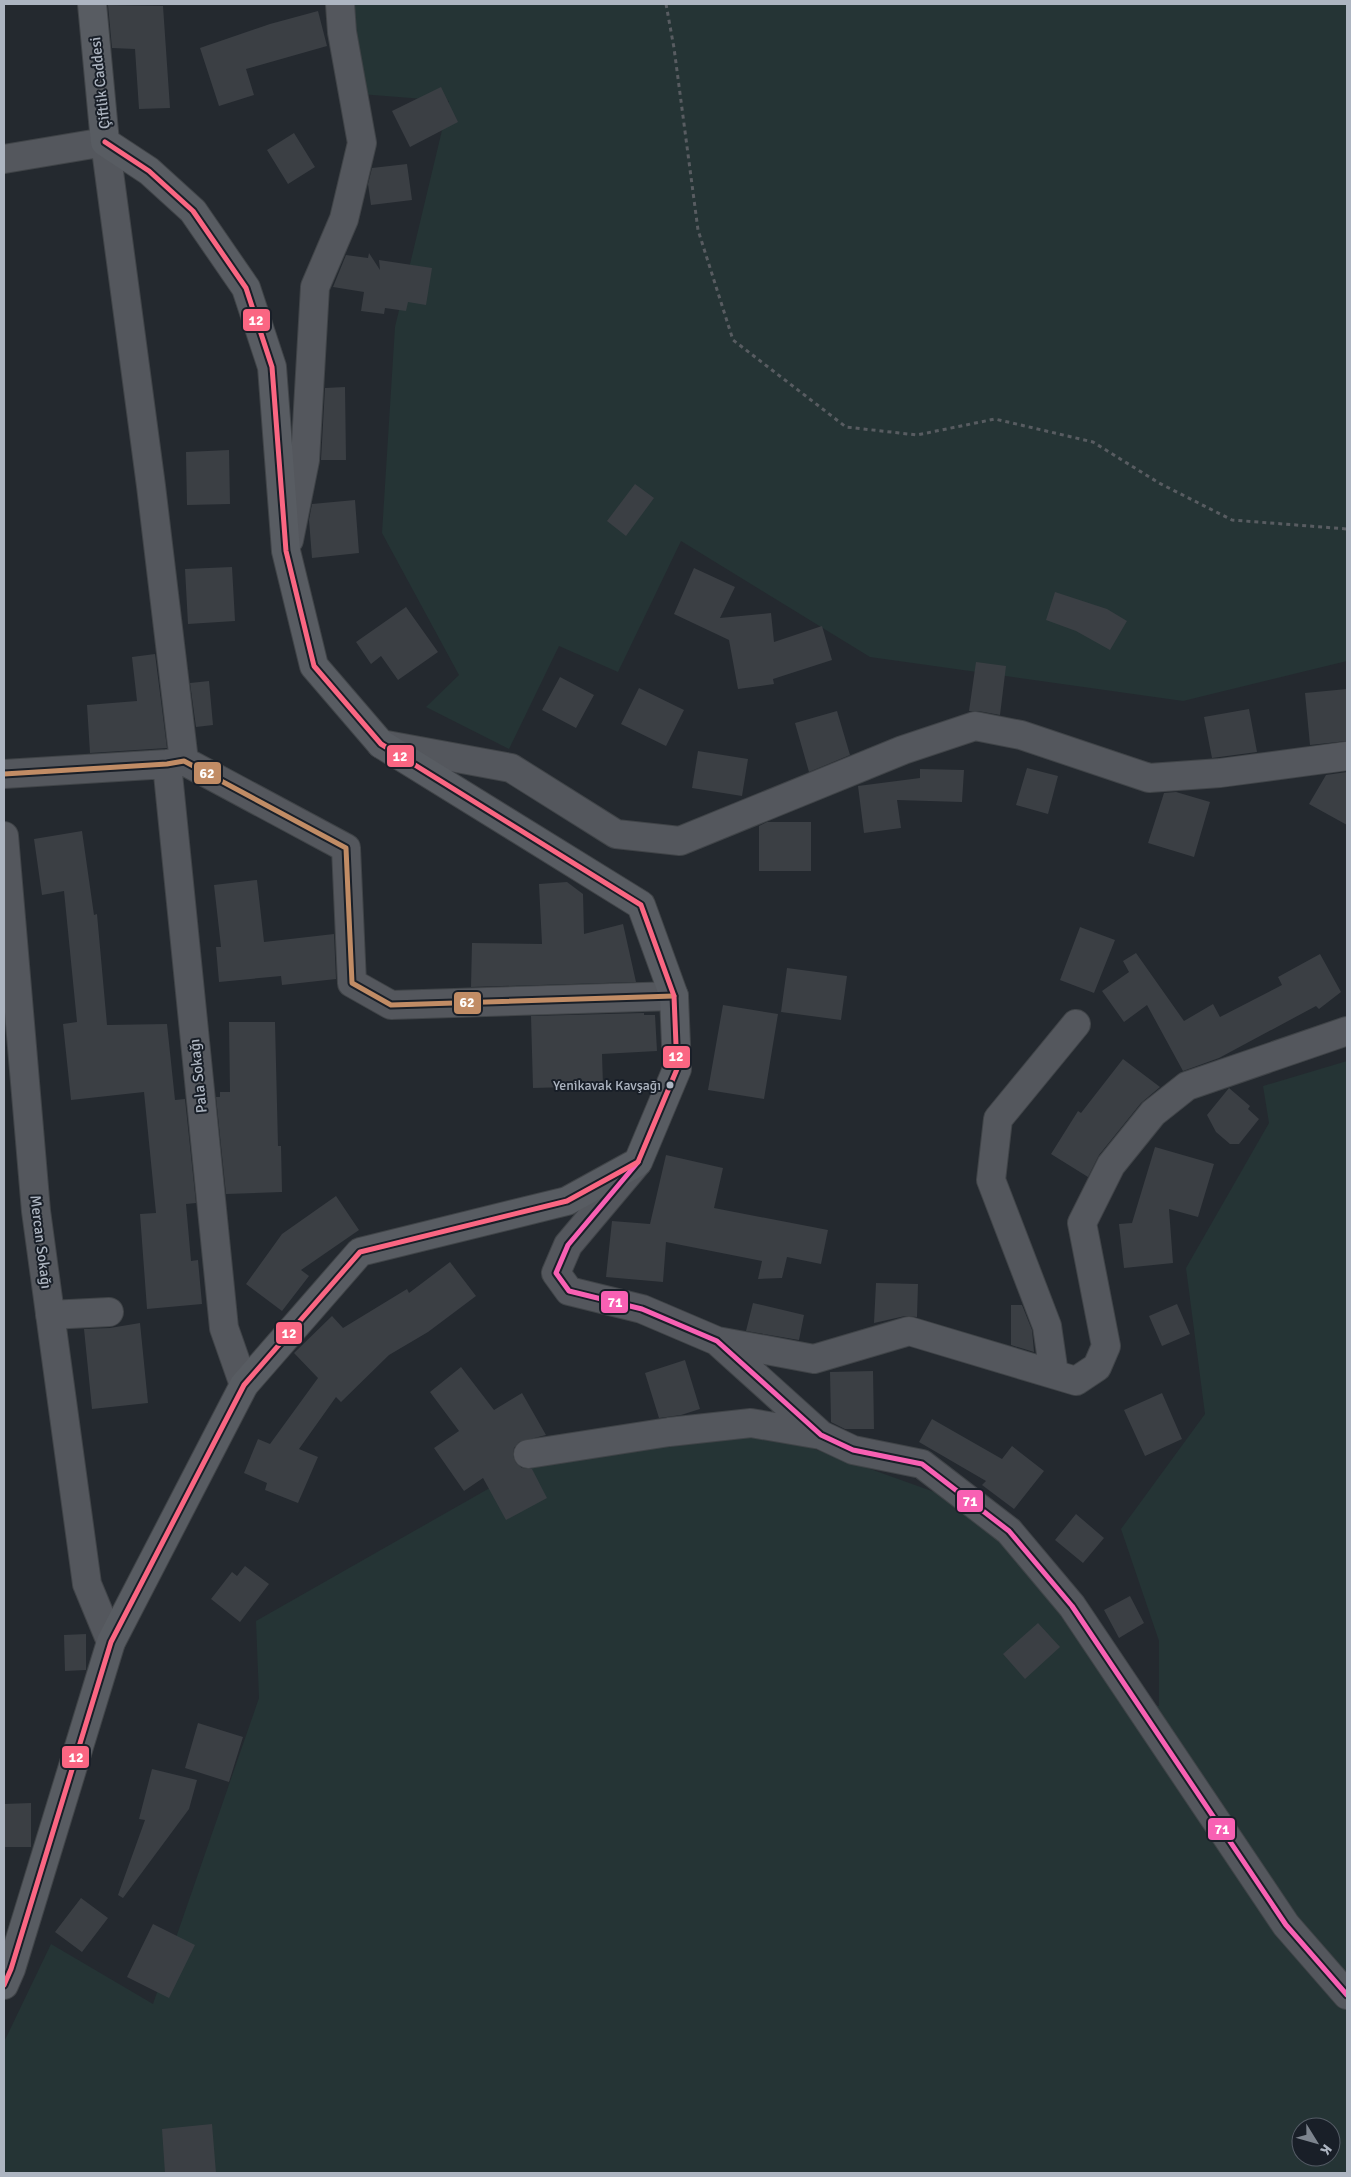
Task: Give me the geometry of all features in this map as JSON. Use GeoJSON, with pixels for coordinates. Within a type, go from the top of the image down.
{"type":"FeatureCollection","features":[{"type":"Feature","properties":{"kind":"street","name":"Çiftlik Caddesi"},"geometry":{"type":"LineString","coordinates":[[92,4],[105,142],[149,171],[193,211],[246,288],[272,367],[286,551],[314,666],[381,744],[641,905],[674,996],[676,1069],[638,1162]]}},
{"type":"Feature","properties":{"kind":"street"},"geometry":{"type":"LineString","coordinates":[[286,551],[305,460],[315,286],[344,219],[362,143],[342,32],[340,4]]}},
{"type":"Feature","properties":{"kind":"street"},"geometry":{"type":"LineString","coordinates":[[4,159],[105,142]]}},
{"type":"Feature","properties":{"kind":"street","name":"Pala Sokağı"},"geometry":{"type":"LineString","coordinates":[[105,142],[150,476],[224,1328],[244,1385]]}},
{"type":"Feature","properties":{"kind":"street"},"geometry":{"type":"LineString","coordinates":[[381,744],[511,768],[616,834],[680,841],[903,750],[975,726],[1021,735],[1149,778],[1220,773],[1347,756]]}},
{"type":"Feature","properties":{"kind":"street"},"geometry":{"type":"LineString","coordinates":[[4,774],[175,763],[346,848],[352,984],[390,1005],[674,996]]}},
{"type":"Feature","properties":{"kind":"street","name":"Mercan Sokağı"},"geometry":{"type":"LineString","coordinates":[[4,836],[36,1211],[86,1584],[111,1642]]}},
{"type":"Feature","properties":{"kind":"street"},"geometry":{"type":"LineString","coordinates":[[1054,1374],[1047,1326],[991,1180],[998,1119],[1076,1024]]}},
{"type":"Feature","properties":{"kind":"street"},"geometry":{"type":"LineString","coordinates":[[638,1162],[568,1245],[556,1273],[569,1291],[642,1309],[717,1341],[814,1359],[909,1331],[1076,1381],[1097,1367],[1106,1346],[1082,1223],[1111,1164],[1153,1113],[1187,1086],[1347,1031]]}},
{"type":"Feature","properties":{"kind":"street"},"geometry":{"type":"LineString","coordinates":[[4,1985],[11,1969],[111,1642],[244,1385],[360,1252],[567,1201],[638,1162]]}},
{"type":"Feature","properties":{"kind":"street"},"geometry":{"type":"LineString","coordinates":[[50,1315],[110,1312]]}},
{"type":"Feature","properties":{"kind":"street"},"geometry":{"type":"LineString","coordinates":[[717,1341],[821,1435]]}},
{"type":"Feature","properties":{"kind":"street"},"geometry":{"type":"LineString","coordinates":[[528,1454],[669,1432],[751,1423],[821,1435],[853,1450],[922,1464],[1010,1531],[1072,1606],[1286,1925],[1347,1995]]}},
{"type":"Feature","properties":{"kind":"path"},"geometry":{"type":"LineString","coordinates":[[666,4],[674,48],[698,230],[733,340],[846,427],[917,435],[995,419],[1093,442],[1159,484],[1232,520],[1347,529]]}},
{"type":"Feature","properties":{"kind":"shaded area"},"geometry":{"type":"Polygon","coordinates":[[[340,4],[1347,4],[1347,661],[1183,701],[870,657],[681,541],[618,672],[559,646],[509,749],[426,707],[459,675],[382,533],[395,327],[449,101],[347,93],[340,4]]]}},
{"type":"Feature","properties":{"kind":"shaded area"},"geometry":{"type":"Polygon","coordinates":[[[1347,1061],[1347,2173],[4,2173],[4,2042],[51,1944],[153,2004],[259,1698],[256,1621],[581,1436],[778,1436],[968,1504],[1078,1622],[1123,1699],[1159,1706],[1159,1641],[1121,1529],[1205,1414],[1186,1268],[1269,1123],[1263,1086],[1347,1061]]]}},
{"type":"Feature","properties":{"kind":"building"},"geometry":{"type":"Polygon","coordinates":[[[108,5],[163,6],[170,108],[139,109],[135,49],[112,48],[108,5]]]}},
{"type":"Feature","properties":{"kind":"building"},"geometry":{"type":"Polygon","coordinates":[[[318,11],[327,46],[246,69],[254,95],[219,106],[200,48],[270,24],[318,11]]]}},
{"type":"Feature","properties":{"kind":"building"},"geometry":{"type":"Polygon","coordinates":[[[441,87],[458,122],[410,147],[392,111],[441,87]]]}},
{"type":"Feature","properties":{"kind":"building"},"geometry":{"type":"Polygon","coordinates":[[[294,133],[315,167],[288,184],[267,150],[294,133]]]}},
{"type":"Feature","properties":{"kind":"building"},"geometry":{"type":"Polygon","coordinates":[[[407,164],[412,200],[371,205],[368,184],[372,168],[407,164]]]}},
{"type":"Feature","properties":{"kind":"building"},"geometry":{"type":"Polygon","coordinates":[[[369,253],[380,270],[379,260],[432,268],[426,305],[408,302],[406,311],[385,308],[384,314],[361,311],[364,292],[333,287],[346,255],[368,258],[369,253]]]}},
{"type":"Feature","properties":{"kind":"building"},"geometry":{"type":"Polygon","coordinates":[[[345,387],[346,460],[321,460],[325,388],[345,387]]]}},
{"type":"Feature","properties":{"kind":"building"},"geometry":{"type":"Polygon","coordinates":[[[229,450],[230,504],[187,505],[186,452],[229,450]]]}},
{"type":"Feature","properties":{"kind":"building"},"geometry":{"type":"Polygon","coordinates":[[[635,484],[654,498],[626,536],[607,521],[635,484]]]}},
{"type":"Feature","properties":{"kind":"building"},"geometry":{"type":"Polygon","coordinates":[[[355,500],[359,553],[312,558],[309,520],[312,504],[355,500]]]}},
{"type":"Feature","properties":{"kind":"building"},"geometry":{"type":"Polygon","coordinates":[[[232,567],[235,621],[188,624],[185,569],[232,567]]]}},
{"type":"Feature","properties":{"kind":"building"},"geometry":{"type":"Polygon","coordinates":[[[694,568],[735,587],[720,618],[771,613],[774,642],[822,626],[832,660],[773,679],[774,684],[738,689],[729,640],[674,614],[694,568]]]}},
{"type":"Feature","properties":{"kind":"building"},"geometry":{"type":"Polygon","coordinates":[[[1055,592],[1107,609],[1127,621],[1110,650],[1076,631],[1046,620],[1055,592]]]}},
{"type":"Feature","properties":{"kind":"building"},"geometry":{"type":"Polygon","coordinates":[[[406,607],[438,652],[398,680],[381,656],[371,664],[356,642],[406,607]]]}},
{"type":"Feature","properties":{"kind":"building"},"geometry":{"type":"Polygon","coordinates":[[[155,654],[167,748],[90,753],[87,705],[137,701],[132,657],[155,654]]]}},
{"type":"Feature","properties":{"kind":"building"},"geometry":{"type":"Polygon","coordinates":[[[976,662],[1006,666],[1000,715],[969,711],[976,662]]]}},
{"type":"Feature","properties":{"kind":"building"},"geometry":{"type":"Polygon","coordinates":[[[560,677],[594,695],[576,728],[542,710],[560,677]]]}},
{"type":"Feature","properties":{"kind":"building"},"geometry":{"type":"Polygon","coordinates":[[[209,681],[213,725],[196,727],[190,683],[209,681]]]}},
{"type":"Feature","properties":{"kind":"building"},"geometry":{"type":"Polygon","coordinates":[[[639,688],[684,710],[666,746],[621,724],[639,688]]]}},
{"type":"Feature","properties":{"kind":"building"},"geometry":{"type":"Polygon","coordinates":[[[1347,689],[1347,741],[1310,745],[1305,693],[1347,689]]]}},
{"type":"Feature","properties":{"kind":"building"},"geometry":{"type":"Polygon","coordinates":[[[1249,709],[1257,752],[1212,758],[1204,717],[1249,709]]]}},
{"type":"Feature","properties":{"kind":"building"},"geometry":{"type":"Polygon","coordinates":[[[837,711],[850,755],[809,772],[795,723],[837,711]]]}},
{"type":"Feature","properties":{"kind":"building"},"geometry":{"type":"Polygon","coordinates":[[[698,751],[748,759],[742,796],[692,788],[698,751]]]}},
{"type":"Feature","properties":{"kind":"building"},"geometry":{"type":"Polygon","coordinates":[[[1027,768],[1058,776],[1048,814],[1016,805],[1027,768]]]}},
{"type":"Feature","properties":{"kind":"building"},"geometry":{"type":"Polygon","coordinates":[[[920,769],[964,770],[962,802],[897,800],[901,828],[864,833],[858,786],[920,778],[920,769]]]}},
{"type":"Feature","properties":{"kind":"building"},"geometry":{"type":"Polygon","coordinates":[[[1347,772],[1347,825],[1309,804],[1326,775],[1347,772]]]}},
{"type":"Feature","properties":{"kind":"building"},"geometry":{"type":"Polygon","coordinates":[[[1176,792],[1210,802],[1194,857],[1148,843],[1164,793],[1176,792]]]}},
{"type":"Feature","properties":{"kind":"building"},"geometry":{"type":"Polygon","coordinates":[[[767,822],[811,822],[811,871],[759,871],[759,826],[767,822]]]}},
{"type":"Feature","properties":{"kind":"building"},"geometry":{"type":"Polygon","coordinates":[[[82,831],[94,915],[97,914],[107,1025],[167,1024],[175,1100],[185,1099],[196,1203],[186,1204],[191,1261],[198,1260],[202,1304],[147,1309],[140,1214],[156,1213],[144,1092],[71,1100],[63,1024],[77,1022],[64,891],[42,895],[34,839],[82,831]]]}},
{"type":"Feature","properties":{"kind":"building"},"geometry":{"type":"Polygon","coordinates":[[[257,880],[264,942],[334,934],[336,979],[282,985],[281,976],[219,982],[216,947],[221,947],[214,885],[257,880]]]}},
{"type":"Feature","properties":{"kind":"building"},"geometry":{"type":"Polygon","coordinates":[[[567,882],[583,894],[584,934],[623,924],[636,982],[471,987],[472,943],[542,944],[539,884],[567,882]]]}},
{"type":"Feature","properties":{"kind":"building"},"geometry":{"type":"Polygon","coordinates":[[[1080,927],[1115,940],[1094,993],[1060,980],[1080,927]]]}},
{"type":"Feature","properties":{"kind":"building"},"geometry":{"type":"Polygon","coordinates":[[[1136,953],[1184,1021],[1213,1004],[1220,1017],[1282,985],[1278,977],[1320,954],[1341,992],[1319,1009],[1316,1006],[1219,1058],[1183,1071],[1147,1005],[1124,1022],[1102,991],[1129,972],[1123,961],[1136,953]]]}},
{"type":"Feature","properties":{"kind":"building"},"geometry":{"type":"Polygon","coordinates":[[[787,968],[847,976],[841,1020],[781,1012],[787,968]]]}},
{"type":"Feature","properties":{"kind":"building"},"geometry":{"type":"Polygon","coordinates":[[[723,1005],[778,1014],[764,1099],[708,1090],[723,1005]]]}},
{"type":"Feature","properties":{"kind":"building"},"geometry":{"type":"Polygon","coordinates":[[[644,1013],[644,1015],[655,1015],[657,1051],[602,1054],[603,1086],[533,1088],[531,1016],[644,1013]]]}},
{"type":"Feature","properties":{"kind":"building"},"geometry":{"type":"Polygon","coordinates":[[[229,1022],[275,1022],[278,1146],[281,1146],[282,1192],[226,1194],[216,1097],[220,1097],[220,1092],[230,1092],[229,1022]]]}},
{"type":"Feature","properties":{"kind":"building"},"geometry":{"type":"Polygon","coordinates":[[[1123,1059],[1160,1087],[1141,1103],[1099,1155],[1088,1177],[1051,1154],[1078,1111],[1081,1113],[1123,1059]]]}},
{"type":"Feature","properties":{"kind":"building"},"geometry":{"type":"Polygon","coordinates":[[[1229,1088],[1250,1106],[1248,1109],[1259,1119],[1239,1144],[1230,1144],[1216,1132],[1207,1115],[1229,1088]]]}},
{"type":"Feature","properties":{"kind":"building"},"geometry":{"type":"Polygon","coordinates":[[[1155,1147],[1214,1164],[1198,1217],[1169,1209],[1173,1263],[1124,1268],[1119,1224],[1132,1223],[1155,1147]]]}},
{"type":"Feature","properties":{"kind":"building"},"geometry":{"type":"Polygon","coordinates":[[[666,1155],[723,1168],[714,1208],[828,1230],[821,1264],[787,1257],[782,1278],[758,1279],[762,1261],[666,1242],[663,1282],[606,1277],[612,1221],[650,1224],[666,1155]]]}},
{"type":"Feature","properties":{"kind":"building"},"geometry":{"type":"Polygon","coordinates":[[[336,1196],[359,1230],[301,1270],[309,1276],[282,1311],[246,1284],[282,1234],[336,1196]]]}},
{"type":"Feature","properties":{"kind":"building"},"geometry":{"type":"Polygon","coordinates":[[[450,1262],[476,1296],[428,1332],[389,1355],[341,1402],[336,1397],[299,1449],[318,1457],[298,1503],[265,1490],[267,1483],[244,1473],[258,1439],[270,1444],[318,1378],[294,1353],[332,1316],[343,1328],[407,1289],[409,1293],[450,1262]]]}},
{"type":"Feature","properties":{"kind":"building"},"geometry":{"type":"Polygon","coordinates":[[[876,1283],[918,1284],[917,1317],[905,1316],[874,1323],[876,1283]]]}},
{"type":"Feature","properties":{"kind":"building"},"geometry":{"type":"Polygon","coordinates":[[[753,1303],[804,1315],[799,1340],[746,1331],[753,1303]]]}},
{"type":"Feature","properties":{"kind":"building"},"geometry":{"type":"Polygon","coordinates":[[[1177,1304],[1190,1334],[1162,1346],[1149,1316],[1177,1304]]]}},
{"type":"Feature","properties":{"kind":"building"},"geometry":{"type":"Polygon","coordinates":[[[1011,1305],[1022,1305],[1032,1330],[1034,1352],[1011,1345],[1011,1305]]]}},
{"type":"Feature","properties":{"kind":"building"},"geometry":{"type":"Polygon","coordinates":[[[140,1323],[148,1403],[92,1409],[84,1329],[110,1328],[140,1323]]]}},
{"type":"Feature","properties":{"kind":"building"},"geometry":{"type":"Polygon","coordinates":[[[685,1360],[700,1409],[681,1415],[659,1418],[645,1373],[685,1360]]]}},
{"type":"Feature","properties":{"kind":"building"},"geometry":{"type":"Polygon","coordinates":[[[461,1367],[494,1410],[522,1393],[546,1435],[519,1442],[514,1448],[513,1456],[516,1463],[522,1468],[532,1469],[547,1498],[506,1520],[483,1478],[464,1491],[434,1448],[459,1431],[430,1392],[461,1367]]]}},
{"type":"Feature","properties":{"kind":"building"},"geometry":{"type":"Polygon","coordinates":[[[873,1371],[874,1429],[845,1429],[831,1422],[830,1372],[873,1371]]]}},
{"type":"Feature","properties":{"kind":"building"},"geometry":{"type":"Polygon","coordinates":[[[1162,1393],[1182,1439],[1145,1456],[1124,1410],[1162,1393]]]}},
{"type":"Feature","properties":{"kind":"building"},"geometry":{"type":"Polygon","coordinates":[[[932,1419],[1002,1459],[1012,1446],[1044,1471],[1014,1509],[982,1485],[986,1481],[919,1442],[932,1419]]]}},
{"type":"Feature","properties":{"kind":"building"},"geometry":{"type":"Polygon","coordinates":[[[1076,1514],[1104,1538],[1083,1563],[1055,1540],[1076,1514]]]}},
{"type":"Feature","properties":{"kind":"building"},"geometry":{"type":"Polygon","coordinates":[[[245,1566],[269,1584],[240,1622],[211,1599],[232,1572],[237,1576],[245,1566]]]}},
{"type":"Feature","properties":{"kind":"building"},"geometry":{"type":"Polygon","coordinates":[[[1130,1596],[1144,1623],[1119,1638],[1104,1610],[1130,1596]]]}},
{"type":"Feature","properties":{"kind":"building"},"geometry":{"type":"Polygon","coordinates":[[[1038,1623],[1060,1647],[1025,1679],[1003,1654],[1038,1623]]]}},
{"type":"Feature","properties":{"kind":"building"},"geometry":{"type":"Polygon","coordinates":[[[86,1634],[86,1670],[65,1671],[64,1635],[86,1634]]]}},
{"type":"Feature","properties":{"kind":"building"},"geometry":{"type":"Polygon","coordinates":[[[198,1723],[243,1737],[229,1782],[185,1768],[198,1723]]]}},
{"type":"Feature","properties":{"kind":"building"},"geometry":{"type":"Polygon","coordinates":[[[152,1769],[197,1780],[189,1809],[123,1898],[118,1895],[145,1820],[139,1819],[152,1769]]]}},
{"type":"Feature","properties":{"kind":"building"},"geometry":{"type":"Polygon","coordinates":[[[31,1803],[31,1847],[4,1847],[4,1804],[31,1803]]]}},
{"type":"Feature","properties":{"kind":"building"},"geometry":{"type":"Polygon","coordinates":[[[81,1898],[108,1918],[82,1952],[55,1932],[81,1898]]]}},
{"type":"Feature","properties":{"kind":"building"},"geometry":{"type":"Polygon","coordinates":[[[153,1924],[195,1945],[169,1998],[127,1977],[153,1924]]]}},
{"type":"Feature","properties":{"kind":"building"},"geometry":{"type":"Polygon","coordinates":[[[212,2124],[216,2173],[165,2173],[162,2129],[212,2124]]]}},
{"type":"Feature","properties":{"kind":"transit line","name":"12"},"geometry":{"type":"LineString","coordinates":[[4,1985],[11,1969],[111,1642],[244,1385],[360,1252],[567,1201],[638,1162],[677,1069],[674,996],[641,905],[381,744],[314,666],[286,551],[272,367],[246,288],[193,211],[149,171],[105,142]]}},
{"type":"Feature","properties":{"kind":"transit line","name":"62"},"geometry":{"type":"LineString","coordinates":[[4,774],[167,764],[184,761],[346,848],[352,983],[391,1005],[674,996]]}},
{"type":"Feature","properties":{"kind":"transit line","name":"71"},"geometry":{"type":"LineString","coordinates":[[638,1162],[568,1245],[556,1273],[569,1291],[642,1309],[717,1341],[821,1435],[853,1450],[922,1464],[1009,1531],[1072,1606],[1286,1925],[1347,1995]]}},
{"type":"Feature","properties":{"kind":"place","name":"Yenikavak Kavşağı"},"geometry":{"type":"Point","coordinates":[670,1085]}}]}
